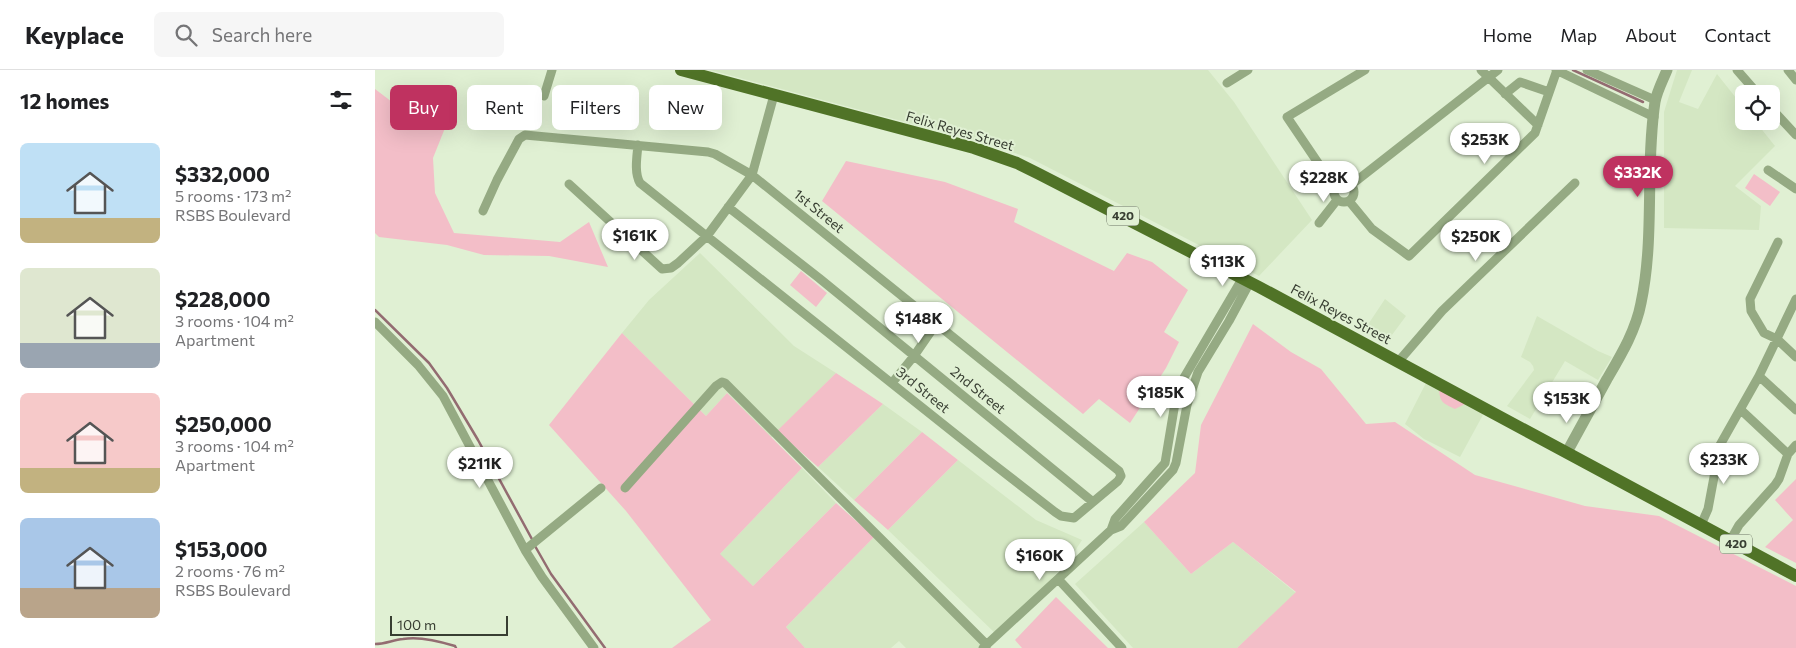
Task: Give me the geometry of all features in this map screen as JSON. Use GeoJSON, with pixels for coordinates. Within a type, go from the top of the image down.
{"type":"FeatureCollection","features":[{"type":"Feature","properties":{"kind":"main road","name":"Felix Reyes Street"},"geometry":{"type":"LineString","coordinates":[[681,70],[974,148],[1017,163],[1083,195],[1399,362],[1796,576]]}},
{"type":"Feature","properties":{"kind":"street"},"geometry":{"type":"LineString","coordinates":[[544,96],[552,70]]}},
{"type":"Feature","properties":{"kind":"street"},"geometry":{"type":"LineString","coordinates":[[1227,83],[1248,70]]}},
{"type":"Feature","properties":{"kind":"street"},"geometry":{"type":"LineString","coordinates":[[1335,188],[1287,117],[1365,70]]}},
{"type":"Feature","properties":{"kind":"street"},"geometry":{"type":"LineString","coordinates":[[1481,70],[1538,125]]}},
{"type":"Feature","properties":{"kind":"street"},"geometry":{"type":"LineString","coordinates":[[1351,185],[1497,70]]}},
{"type":"Feature","properties":{"kind":"street"},"geometry":{"type":"LineString","coordinates":[[1349,200],[1372,229],[1409,256],[1529,138],[1538,125],[1556,70],[1654,117]]}},
{"type":"Feature","properties":{"kind":"street"},"geometry":{"type":"LineString","coordinates":[[1587,70],[1655,100]]}},
{"type":"Feature","properties":{"kind":"street"},"geometry":{"type":"LineString","coordinates":[[1567,452],[1622,352],[1638,317],[1650,228],[1651,149],[1655,100],[1667,70]]}},
{"type":"Feature","properties":{"kind":"street"},"geometry":{"type":"LineString","coordinates":[[1737,70],[1750,85]]}},
{"type":"Feature","properties":{"kind":"street"},"geometry":{"type":"LineString","coordinates":[[1788,70],[1796,80]]}},
{"type":"Feature","properties":{"kind":"street"},"geometry":{"type":"LineString","coordinates":[[1505,94],[1520,82],[1549,92]]}},
{"type":"Feature","properties":{"kind":"street"},"geometry":{"type":"LineString","coordinates":[[569,184],[662,269],[671,268],[707,236],[752,175],[774,95]]}},
{"type":"Feature","properties":{"kind":"street"},"geometry":{"type":"LineString","coordinates":[[1780,118],[1796,135]]}},
{"type":"Feature","properties":{"kind":"street","name":"1st Street"},"geometry":{"type":"LineString","coordinates":[[483,212],[497,180],[522,136],[525,135],[715,154],[752,175],[1119,471]]}},
{"type":"Feature","properties":{"kind":"street","name":"3rd Street"},"geometry":{"type":"LineString","coordinates":[[637,145],[637,173],[640,183],[987,460],[1061,516],[1074,518],[1118,481],[1121,476],[1119,471]]}},
{"type":"Feature","properties":{"kind":"street"},"geometry":{"type":"LineString","coordinates":[[1768,170],[1796,188]]}},
{"type":"Feature","properties":{"kind":"street"},"geometry":{"type":"LineString","coordinates":[[1341,182],[1351,185],[1354,193],[1349,200],[1345,202],[1337,200],[1334,194],[1335,188],[1341,182]]}},
{"type":"Feature","properties":{"kind":"street"},"geometry":{"type":"LineString","coordinates":[[1399,362],[1442,312],[1575,183]]}},
{"type":"Feature","properties":{"kind":"street"},"geometry":{"type":"LineString","coordinates":[[1319,223],[1337,200]]}},
{"type":"Feature","properties":{"kind":"street","name":"2nd Street"},"geometry":{"type":"LineString","coordinates":[[728,207],[819,278],[1093,502]]}},
{"type":"Feature","properties":{"kind":"street"},"geometry":{"type":"LineString","coordinates":[[1778,242],[1750,299],[1751,312],[1764,332],[1777,339],[1796,357]]}},
{"type":"Feature","properties":{"kind":"street"},"geometry":{"type":"LineString","coordinates":[[625,488],[716,386],[722,382],[725,383],[985,646],[1059,580],[1111,530],[1115,519],[1165,464],[1175,403],[1183,381],[1246,281]]}},
{"type":"Feature","properties":{"kind":"street"},"geometry":{"type":"LineString","coordinates":[[1701,525],[1708,509],[1719,445],[1741,410],[1795,304]]}},
{"type":"Feature","properties":{"kind":"street"},"geometry":{"type":"LineString","coordinates":[[375,322],[418,365],[443,396],[530,546],[548,585],[594,648]]}},
{"type":"Feature","properties":{"kind":"street"},"geometry":{"type":"LineString","coordinates":[[892,383],[914,356],[935,324]]}},
{"type":"Feature","properties":{"kind":"street"},"geometry":{"type":"LineString","coordinates":[[1759,376],[1796,410]]}},
{"type":"Feature","properties":{"kind":"street"},"geometry":{"type":"LineString","coordinates":[[1741,410],[1788,454]]}},
{"type":"Feature","properties":{"kind":"street"},"geometry":{"type":"LineString","coordinates":[[1729,540],[1739,525],[1775,485],[1788,454],[1796,445]]}},
{"type":"Feature","properties":{"kind":"street"},"geometry":{"type":"LineString","coordinates":[[530,546],[601,488]]}},
{"type":"Feature","properties":{"kind":"street"},"geometry":{"type":"LineString","coordinates":[[1059,580],[1122,648]]}},
{"type":"Feature","properties":{"kind":"shaded area"},"geometry":{"type":"Polygon","coordinates":[[[710,70],[1208,70],[1234,102],[1312,220],[1259,276],[1030,158],[984,143],[710,70]]]}},
{"type":"Feature","properties":{"kind":"shaded area"},"geometry":{"type":"Polygon","coordinates":[[[1677,70],[1692,70],[1679,102],[1698,109],[1717,74],[1735,97],[1735,130],[1762,130],[1775,146],[1735,186],[1761,206],[1759,230],[1664,228],[1664,112],[1677,70]]]}},
{"type":"Feature","properties":{"kind":"shaded area"},"geometry":{"type":"Polygon","coordinates":[[[375,89],[390,100],[390,130],[444,130],[433,158],[435,193],[454,233],[560,242],[589,222],[608,267],[549,256],[484,255],[447,245],[379,237],[375,233],[375,89]]]}},
{"type":"Feature","properties":{"kind":"shaded area"},"geometry":{"type":"Polygon","coordinates":[[[846,161],[945,182],[1018,209],[1014,222],[1114,271],[1127,253],[1152,262],[1188,290],[1164,332],[1179,342],[1166,368],[1130,423],[1099,399],[1083,414],[822,201],[846,161]]]}},
{"type":"Feature","properties":{"kind":"shaded area"},"geometry":{"type":"Polygon","coordinates":[[[1754,174],[1780,192],[1770,206],[1745,188],[1754,174]]]}},
{"type":"Feature","properties":{"kind":"shaded area"},"geometry":{"type":"Polygon","coordinates":[[[700,253],[794,346],[836,373],[771,438],[727,393],[706,416],[622,333],[649,300],[700,253]]]}},
{"type":"Feature","properties":{"kind":"shaded area"},"geometry":{"type":"Polygon","coordinates":[[[801,271],[827,293],[816,307],[790,285],[801,271]]]}},
{"type":"Feature","properties":{"kind":"shaded area"},"geometry":{"type":"Polygon","coordinates":[[[1385,299],[1406,316],[1386,343],[1363,332],[1385,299]]]}},
{"type":"Feature","properties":{"kind":"shaded area"},"geometry":{"type":"Polygon","coordinates":[[[1537,316],[1612,357],[1598,380],[1565,361],[1530,419],[1507,406],[1534,370],[1530,362],[1521,357],[1537,316]]]}},
{"type":"Feature","properties":{"kind":"shaded area"},"geometry":{"type":"Polygon","coordinates":[[[1253,324],[1291,352],[1321,369],[1366,424],[1395,422],[1475,475],[1585,506],[1659,516],[1796,586],[1796,648],[1237,648],[1296,592],[1233,542],[1191,574],[1144,522],[1195,473],[1201,425],[1253,324]]]}},
{"type":"Feature","properties":{"kind":"shaded area"},"geometry":{"type":"Polygon","coordinates":[[[622,333],[706,416],[727,393],[802,468],[720,554],[753,586],[836,503],[874,537],[786,627],[805,648],[672,648],[711,620],[626,511],[549,425],[622,333]]]}},
{"type":"Feature","properties":{"kind":"shaded area"},"geometry":{"type":"Polygon","coordinates":[[[836,373],[883,404],[818,467],[777,431],[836,373]]]}},
{"type":"Feature","properties":{"kind":"shaded area"},"geometry":{"type":"Polygon","coordinates":[[[1427,381],[1484,413],[1460,457],[1424,439],[1405,424],[1427,381]]]}},
{"type":"Feature","properties":{"kind":"shaded area"},"geometry":{"type":"Polygon","coordinates":[[[1439,389],[1465,404],[1455,409],[1448,405],[1441,400],[1439,389]]]}},
{"type":"Feature","properties":{"kind":"shaded area"},"geometry":{"type":"Polygon","coordinates":[[[883,404],[922,432],[854,500],[818,467],[883,404]]]}},
{"type":"Feature","properties":{"kind":"shaded area"},"geometry":{"type":"Polygon","coordinates":[[[922,432],[958,460],[888,530],[854,500],[922,432]]]}},
{"type":"Feature","properties":{"kind":"shaded area"},"geometry":{"type":"Polygon","coordinates":[[[958,460],[1036,520],[1082,540],[1068,562],[996,634],[888,530],[958,460]]]}},
{"type":"Feature","properties":{"kind":"shaded area"},"geometry":{"type":"Polygon","coordinates":[[[802,468],[836,503],[753,586],[719,555],[802,468]]]}},
{"type":"Feature","properties":{"kind":"shaded area"},"geometry":{"type":"Polygon","coordinates":[[[1796,479],[1796,563],[1765,547],[1793,520],[1775,500],[1796,479]]]}},
{"type":"Feature","properties":{"kind":"shaded area"},"geometry":{"type":"Polygon","coordinates":[[[1144,522],[1191,574],[1233,542],[1296,593],[1237,648],[1133,648],[1075,584],[1144,522]]]}},
{"type":"Feature","properties":{"kind":"shaded area"},"geometry":{"type":"Polygon","coordinates":[[[874,537],[985,645],[982,648],[906,648],[899,641],[891,648],[805,648],[786,627],[874,537]]]}},
{"type":"Feature","properties":{"kind":"shaded area"},"geometry":{"type":"Polygon","coordinates":[[[1056,597],[1108,648],[1022,648],[1015,640],[1056,597]]]}},
{"type":"Feature","properties":{"kind":"waterway"},"geometry":{"type":"LineString","coordinates":[[1573,70],[1643,102]]}},
{"type":"Feature","properties":{"kind":"waterway"},"geometry":{"type":"LineString","coordinates":[[375,310],[429,363],[447,388],[478,440],[533,541]]}},
{"type":"Feature","properties":{"kind":"waterway"},"geometry":{"type":"LineString","coordinates":[[535,546],[551,574],[605,648]]}},
{"type":"Feature","properties":{"kind":"waterway"},"geometry":{"type":"LineString","coordinates":[[375,644],[416,638],[442,642],[456,648]]}}]}
